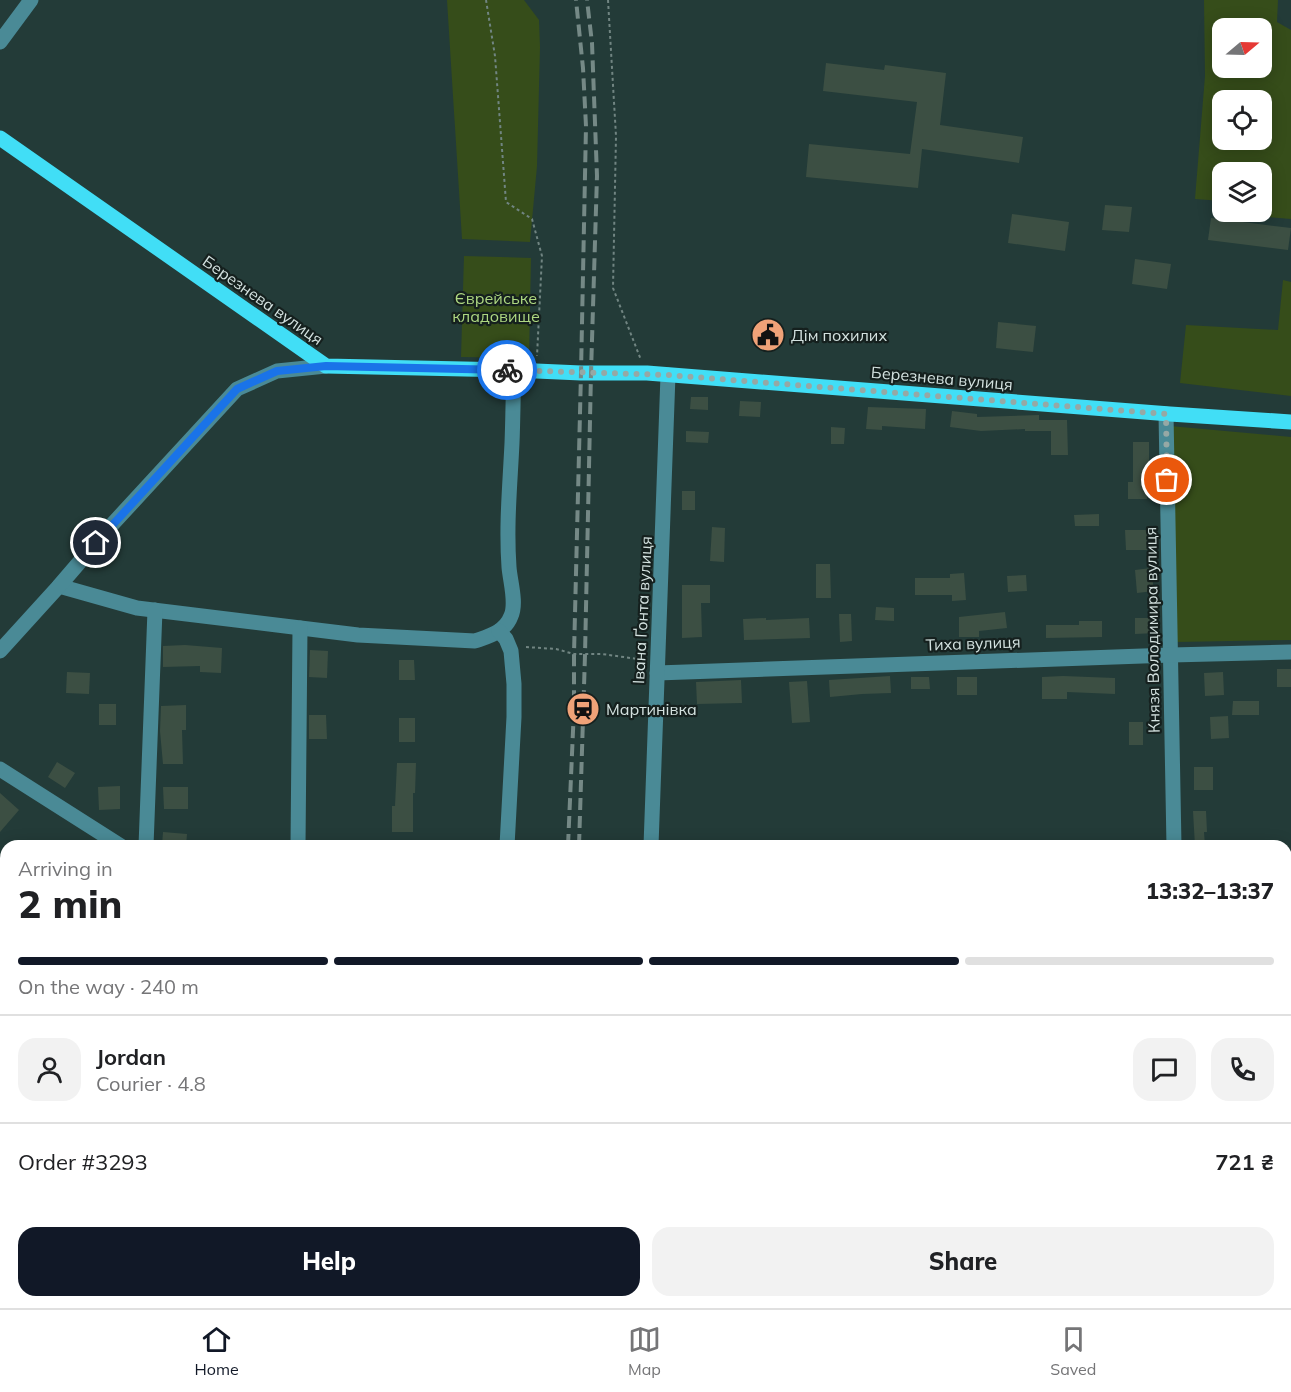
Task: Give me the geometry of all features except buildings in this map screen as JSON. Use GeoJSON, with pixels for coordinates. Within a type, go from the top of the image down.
{"type":"FeatureCollection","features":[{"type":"Feature","properties":{"kind":"main road","name":"Березнева вулиця"},"geometry":{"type":"LineString","coordinates":[[0,138],[326,366],[647,373],[1291,422]]}},
{"type":"Feature","properties":{"kind":"street"},"geometry":{"type":"LineString","coordinates":[[0,42],[31,0]]}},
{"type":"Feature","properties":{"kind":"street"},"geometry":{"type":"LineString","coordinates":[[0,651],[237,389],[277,371],[326,366]]}},
{"type":"Feature","properties":{"kind":"street"},"geometry":{"type":"LineString","coordinates":[[502,635],[512,614],[513,598],[509,568],[507,513],[514,370]]}},
{"type":"Feature","properties":{"kind":"street","name":"Івана Ґонта вулиця"},"geometry":{"type":"LineString","coordinates":[[651,840],[668,375]]}},
{"type":"Feature","properties":{"kind":"street","name":"Князя Володимира вулиця"},"geometry":{"type":"LineString","coordinates":[[1166,414],[1174,840]]}},
{"type":"Feature","properties":{"kind":"street"},"geometry":{"type":"LineString","coordinates":[[59,586],[137,608],[358,635],[475,641],[502,635]]}},
{"type":"Feature","properties":{"kind":"street"},"geometry":{"type":"LineString","coordinates":[[146,840],[155,610]]}},
{"type":"Feature","properties":{"kind":"street"},"geometry":{"type":"LineString","coordinates":[[298,840],[300,628]]}},
{"type":"Feature","properties":{"kind":"street"},"geometry":{"type":"LineString","coordinates":[[502,635],[511,651],[514,684],[507,840]]}},
{"type":"Feature","properties":{"kind":"street","name":"Тиха вулиця"},"geometry":{"type":"LineString","coordinates":[[658,666],[1291,652]]}},
{"type":"Feature","properties":{"kind":"street"},"geometry":{"type":"LineString","coordinates":[[0,769],[112,840]]}},
{"type":"Feature","properties":{"kind":"path"},"geometry":{"type":"LineString","coordinates":[[486,0],[495,56],[506,202],[532,219],[542,256],[537,371]]}},
{"type":"Feature","properties":{"kind":"path"},"geometry":{"type":"LineString","coordinates":[[608,0],[616,136],[613,288],[647,373]]}},
{"type":"Feature","properties":{"kind":"path"},"geometry":{"type":"LineString","coordinates":[[502,635],[527,647],[556,649],[574,654],[602,654],[658,666]]}},
{"type":"Feature","properties":{"kind":"green space"},"geometry":{"type":"Polygon","coordinates":[[[447,0],[524,0],[539,20],[537,166],[530,242],[462,239],[447,0]]]}},
{"type":"Feature","properties":{"kind":"green space"},"geometry":{"type":"Polygon","coordinates":[[[1204,0],[1278,0],[1277,22],[1291,30],[1291,219],[1272,217],[1272,162],[1212,162],[1212,200],[1195,199],[1205,76],[1204,0]]]}},
{"type":"Feature","properties":{"kind":"green space","name":"Єврейське кладовище"},"geometry":{"type":"Polygon","coordinates":[[[464,256],[531,258],[529,358],[461,357],[464,256]]]}},
{"type":"Feature","properties":{"kind":"green space"},"geometry":{"type":"Polygon","coordinates":[[[1283,280],[1291,282],[1291,396],[1180,383],[1186,325],[1278,330],[1283,280]]]}},
{"type":"Feature","properties":{"kind":"green space"},"geometry":{"type":"Polygon","coordinates":[[[1170,426],[1291,437],[1291,640],[1176,642],[1170,426]]]}},
{"type":"Feature","properties":{"kind":"railway"},"geometry":{"type":"LineString","coordinates":[[568,840],[574,708],[586,126],[576,0]]}},
{"type":"Feature","properties":{"kind":"railway"},"geometry":{"type":"LineString","coordinates":[[579,840],[597,176],[592,43],[587,0]]}},
{"type":"Feature","properties":{"kind":"way so far"},"geometry":{"type":"LineString","coordinates":[[507,370],[647,373],[1166,414],[1167,480]]}},
{"type":"Feature","properties":{"kind":"place","name":"Дiм похилих"},"geometry":{"type":"Point","coordinates":[768,335]}},
{"type":"Feature","properties":{"kind":"place","name":"Мартинівка"},"geometry":{"type":"Point","coordinates":[583,709]}},
{"type":"Feature","properties":{"kind":"route"},"geometry":{"type":"LineString","coordinates":[[96,543],[237,389],[277,371],[326,366],[507,370]]}}]}
